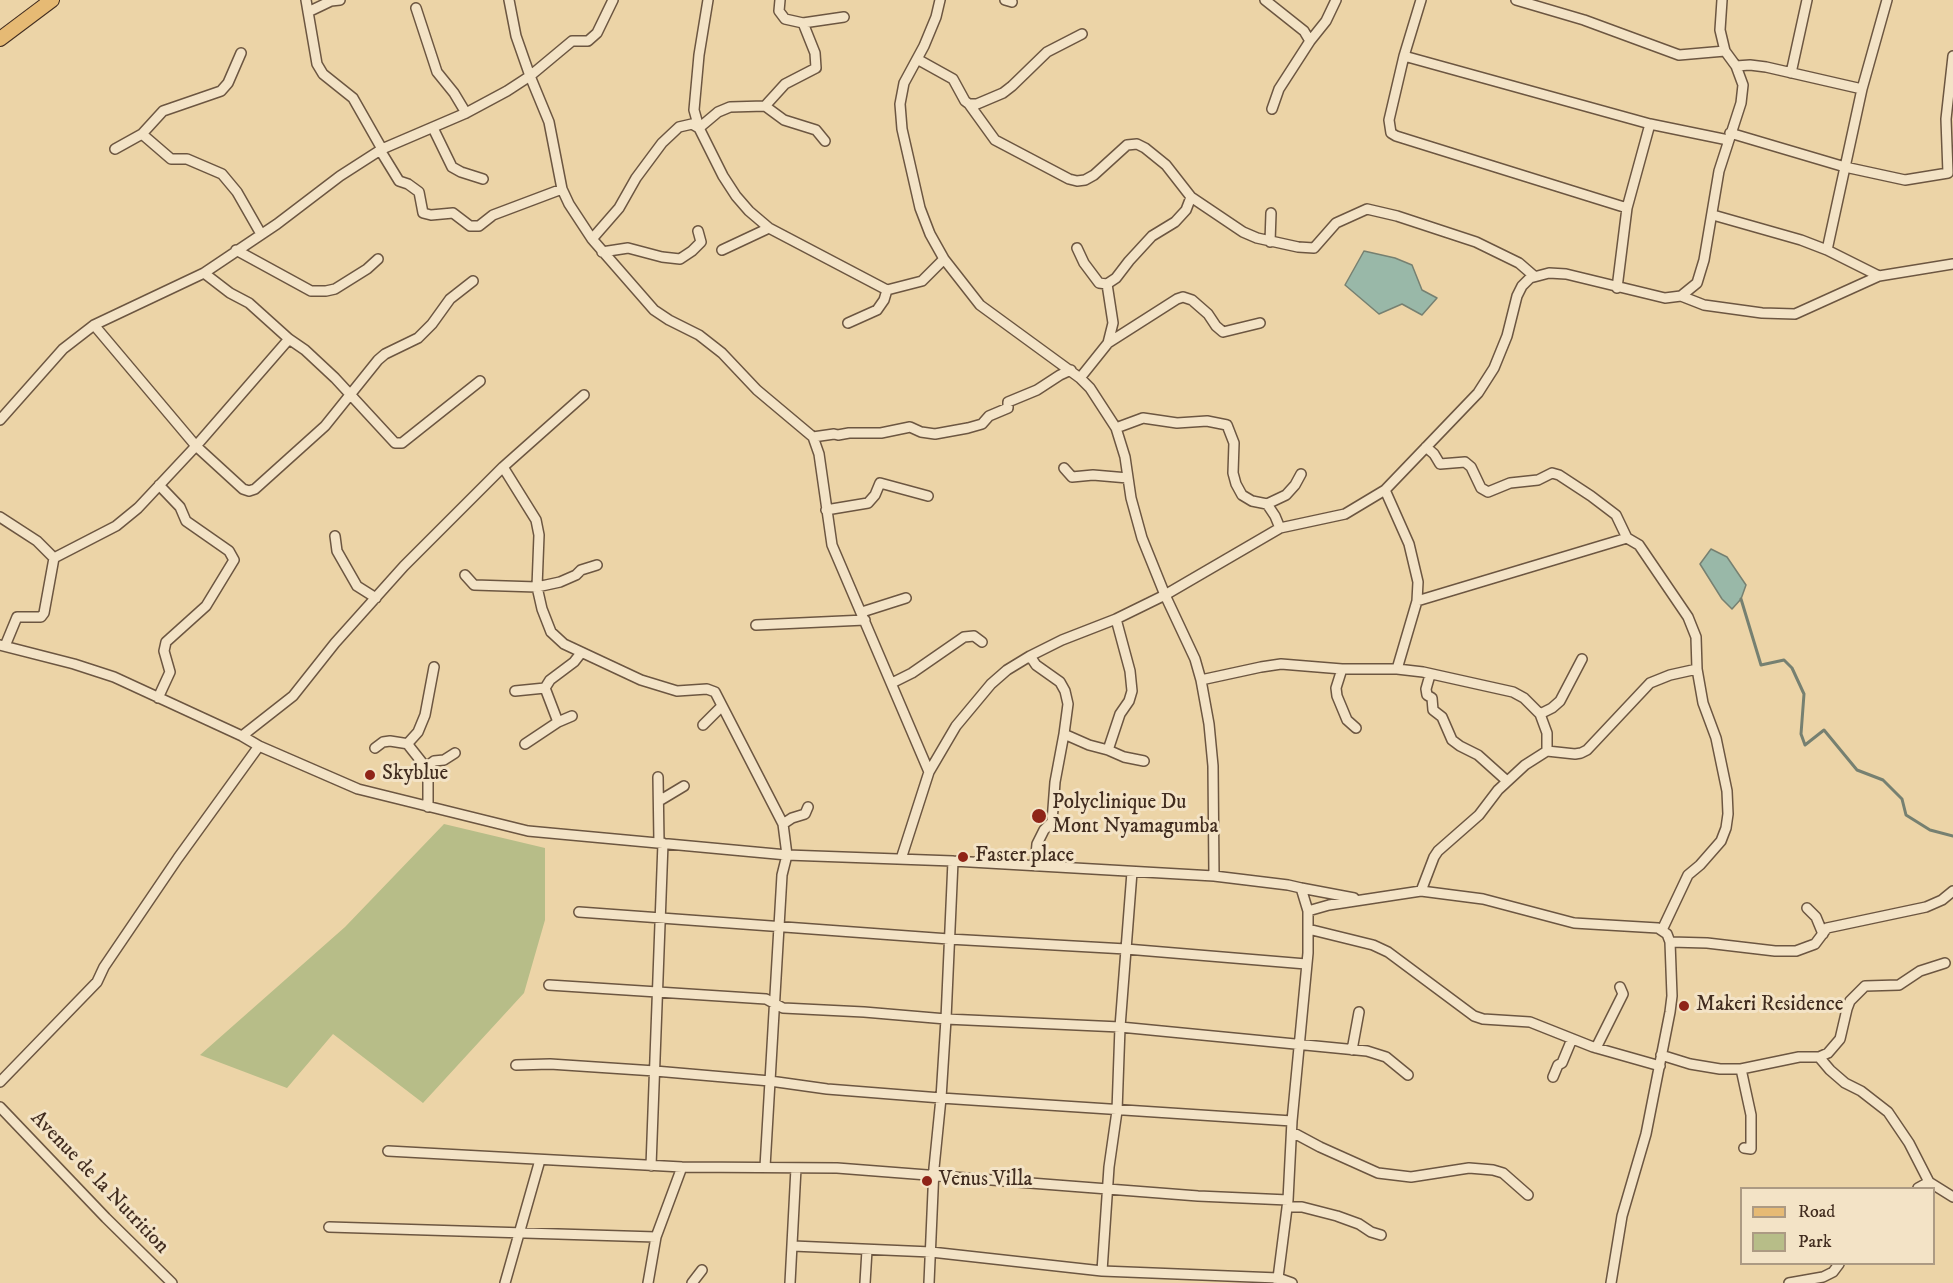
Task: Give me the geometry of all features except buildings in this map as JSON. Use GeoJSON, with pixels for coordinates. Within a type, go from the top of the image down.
{"type":"FeatureCollection","features":[{"type":"Feature","properties":{"kind":"main road"},"geometry":{"type":"LineString","coordinates":[[0,39],[52,0]]}},
{"type":"Feature","properties":{"kind":"street"},"geometry":{"type":"LineString","coordinates":[[306,0],[317,64],[323,74],[353,98],[399,181],[419,192],[423,213],[431,215],[453,213],[470,226],[479,225],[493,215],[562,189]]}},
{"type":"Feature","properties":{"kind":"street"},"geometry":{"type":"LineString","coordinates":[[308,12],[340,0]]}},
{"type":"Feature","properties":{"kind":"street"},"geometry":{"type":"LineString","coordinates":[[509,0],[516,36],[549,122],[562,189],[592,239],[654,310],[699,335],[757,390],[813,437],[819,454],[832,545],[929,772]]}},
{"type":"Feature","properties":{"kind":"street"},"geometry":{"type":"LineString","coordinates":[[0,420],[63,349],[94,325],[204,273],[277,224],[340,176],[381,150],[466,113],[530,76],[572,41],[588,41],[597,33],[613,0]]}},
{"type":"Feature","properties":{"kind":"street"},"geometry":{"type":"LineString","coordinates":[[708,0],[699,55],[694,110],[699,128],[723,176],[749,211],[769,228],[887,290],[922,281],[944,259]]}},
{"type":"Feature","properties":{"kind":"street"},"geometry":{"type":"LineString","coordinates":[[780,0],[779,11],[785,19],[803,23],[844,17]]}},
{"type":"Feature","properties":{"kind":"street"},"geometry":{"type":"LineString","coordinates":[[940,0],[924,46],[904,83],[900,104],[902,129],[920,208],[930,234],[944,259],[980,305],[1080,378],[1090,388],[1116,428],[1125,457],[1131,498],[1142,538],[1201,680],[1214,766],[1214,876]]}},
{"type":"Feature","properties":{"kind":"street"},"geometry":{"type":"LineString","coordinates":[[1266,0],[1304,31],[1310,41]]}},
{"type":"Feature","properties":{"kind":"street"},"geometry":{"type":"LineString","coordinates":[[1272,109],[1279,89],[1326,21],[1336,0]]}},
{"type":"Feature","properties":{"kind":"street"},"geometry":{"type":"LineString","coordinates":[[1421,0],[1404,56],[1389,120],[1391,133],[1627,208]]}},
{"type":"Feature","properties":{"kind":"street"},"geometry":{"type":"LineString","coordinates":[[1516,0],[1584,20],[1679,55],[1725,51]]}},
{"type":"Feature","properties":{"kind":"street"},"geometry":{"type":"LineString","coordinates":[[1681,296],[1697,283],[1713,215],[1719,171],[1741,103],[1743,85],[1736,66],[1725,51],[1720,30],[1722,0]]}},
{"type":"Feature","properties":{"kind":"street"},"geometry":{"type":"LineString","coordinates":[[1791,73],[1807,0]]}},
{"type":"Feature","properties":{"kind":"street"},"geometry":{"type":"LineString","coordinates":[[1827,250],[1862,89],[1887,0]]}},
{"type":"Feature","properties":{"kind":"street"},"geometry":{"type":"LineString","coordinates":[[416,8],[437,72],[466,113]]}},
{"type":"Feature","properties":{"kind":"street"},"geometry":{"type":"LineString","coordinates":[[765,106],[785,84],[816,68],[814,53],[803,23]]}},
{"type":"Feature","properties":{"kind":"street"},"geometry":{"type":"LineString","coordinates":[[969,104],[977,104],[1003,93],[1047,52],[1082,34]]}},
{"type":"Feature","properties":{"kind":"street"},"geometry":{"type":"LineString","coordinates":[[115,149],[142,134],[163,111],[221,92],[228,83],[241,53]]}},
{"type":"Feature","properties":{"kind":"street"},"geometry":{"type":"LineString","coordinates":[[1404,56],[1650,124],[1729,136],[1845,167],[1905,180],[1948,173],[1946,119],[1953,56]]}},
{"type":"Feature","properties":{"kind":"street"},"geometry":{"type":"LineString","coordinates":[[917,58],[953,79],[965,101],[995,140],[1069,179],[1085,180],[1094,175],[1122,148],[1137,144],[1166,165],[1191,197],[1243,232],[1257,238],[1314,248],[1336,223],[1367,209],[1476,242],[1519,263],[1534,276]]}},
{"type":"Feature","properties":{"kind":"street"},"geometry":{"type":"LineString","coordinates":[[1736,66],[1750,65],[1862,89]]}},
{"type":"Feature","properties":{"kind":"street"},"geometry":{"type":"LineString","coordinates":[[699,128],[718,112],[730,107],[765,106],[784,120],[816,130],[825,141]]}},
{"type":"Feature","properties":{"kind":"street"},"geometry":{"type":"LineString","coordinates":[[592,239],[619,208],[636,178],[662,143],[679,127],[692,124],[699,128]]}},
{"type":"Feature","properties":{"kind":"street"},"geometry":{"type":"LineString","coordinates":[[1617,288],[1627,208],[1650,124]]}},
{"type":"Feature","properties":{"kind":"street"},"geometry":{"type":"LineString","coordinates":[[433,128],[452,167],[483,179]]}},
{"type":"Feature","properties":{"kind":"street"},"geometry":{"type":"LineString","coordinates":[[142,134],[171,159],[187,159],[222,174],[237,192],[261,234]]}},
{"type":"Feature","properties":{"kind":"street"},"geometry":{"type":"LineString","coordinates":[[1077,248],[1084,263],[1099,283],[1107,284],[1116,278],[1152,236],[1175,222],[1186,210],[1191,197]]}},
{"type":"Feature","properties":{"kind":"street"},"geometry":{"type":"LineString","coordinates":[[1270,242],[1271,213]]}},
{"type":"Feature","properties":{"kind":"street"},"geometry":{"type":"LineString","coordinates":[[1713,215],[1801,240],[1880,276]]}},
{"type":"Feature","properties":{"kind":"street"},"geometry":{"type":"LineString","coordinates":[[722,250],[769,228]]}},
{"type":"Feature","properties":{"kind":"street"},"geometry":{"type":"LineString","coordinates":[[602,252],[628,248],[680,259],[701,242],[698,231]]}},
{"type":"Feature","properties":{"kind":"street"},"geometry":{"type":"LineString","coordinates":[[236,250],[311,291],[335,289],[367,269],[378,259]]}},
{"type":"Feature","properties":{"kind":"street"},"geometry":{"type":"LineString","coordinates":[[900,859],[929,772],[956,726],[991,684],[1007,670],[1030,656],[1165,595],[1280,528],[1345,514],[1385,490],[1478,393],[1494,368],[1507,336],[1517,296],[1522,286],[1530,278],[1549,273],[1566,274],[1665,298],[1681,296],[1704,305],[1762,313],[1794,314],[1880,276],[1953,264]]}},
{"type":"Feature","properties":{"kind":"street"},"geometry":{"type":"LineString","coordinates":[[204,273],[230,293],[249,303],[312,357],[395,443],[402,443],[480,381]]}},
{"type":"Feature","properties":{"kind":"street"},"geometry":{"type":"LineString","coordinates":[[94,325],[196,446],[243,489],[249,491],[255,489],[325,426],[378,360],[385,354],[418,338],[432,324],[450,299],[473,281]]}},
{"type":"Feature","properties":{"kind":"street"},"geometry":{"type":"LineString","coordinates":[[1107,284],[1113,324],[1108,343]]}},
{"type":"Feature","properties":{"kind":"street"},"geometry":{"type":"LineString","coordinates":[[848,323],[877,310],[887,290]]}},
{"type":"Feature","properties":{"kind":"street"},"geometry":{"type":"LineString","coordinates":[[1080,378],[1108,343],[1177,298],[1192,300],[1223,332],[1260,323]]}},
{"type":"Feature","properties":{"kind":"street"},"geometry":{"type":"LineString","coordinates":[[54,558],[116,526],[138,508],[196,446],[289,339]]}},
{"type":"Feature","properties":{"kind":"street"},"geometry":{"type":"LineString","coordinates":[[813,437],[849,433],[881,433],[910,428],[935,434],[968,428],[982,424],[989,417],[1008,408],[1008,402],[1037,390],[1071,370]]}},
{"type":"Feature","properties":{"kind":"street"},"geometry":{"type":"LineString","coordinates":[[242,736],[293,696],[335,643],[404,566],[503,467],[584,395]]}},
{"type":"Feature","properties":{"kind":"street"},"geometry":{"type":"LineString","coordinates":[[1116,428],[1143,418],[1177,423],[1207,421],[1227,425],[1234,443],[1233,473],[1236,484],[1242,495],[1251,501],[1267,504],[1286,495],[1295,486],[1301,474]]}},
{"type":"Feature","properties":{"kind":"street"},"geometry":{"type":"LineString","coordinates":[[1426,447],[1440,464],[1465,462],[1472,467],[1481,488],[1488,492],[1510,483],[1538,480],[1552,473],[1591,495],[1616,515],[1627,538],[1639,545],[1688,617],[1696,637],[1697,669],[1706,713],[1716,738],[1723,766],[1728,814],[1721,840],[1700,865],[1688,875],[1662,930]]}},
{"type":"Feature","properties":{"kind":"street"},"geometry":{"type":"LineString","coordinates":[[503,467],[536,520],[539,535],[537,587],[551,632],[564,644],[581,653],[660,687],[676,691],[707,689],[715,692],[783,824],[787,855],[782,875],[765,1167]]}},
{"type":"Feature","properties":{"kind":"street"},"geometry":{"type":"LineString","coordinates":[[1064,468],[1072,477],[1093,475],[1128,478]]}},
{"type":"Feature","properties":{"kind":"street"},"geometry":{"type":"LineString","coordinates":[[826,510],[868,503],[875,495],[880,483],[928,496]]}},
{"type":"Feature","properties":{"kind":"street"},"geometry":{"type":"LineString","coordinates":[[159,485],[180,507],[186,521],[229,551],[234,560],[206,606],[166,642],[164,651],[170,672],[159,698]]}},
{"type":"Feature","properties":{"kind":"street"},"geometry":{"type":"LineString","coordinates":[[1385,490],[1408,544],[1418,582],[1417,601],[1397,669]]}},
{"type":"Feature","properties":{"kind":"street"},"geometry":{"type":"LineString","coordinates":[[1267,504],[1280,528]]}},
{"type":"Feature","properties":{"kind":"street"},"geometry":{"type":"LineString","coordinates":[[0,517],[37,542],[54,558]]}},
{"type":"Feature","properties":{"kind":"street"},"geometry":{"type":"LineString","coordinates":[[335,536],[337,551],[357,586],[376,598]]}},
{"type":"Feature","properties":{"kind":"street"},"geometry":{"type":"LineString","coordinates":[[1417,601],[1627,538]]}},
{"type":"Feature","properties":{"kind":"street"},"geometry":{"type":"LineString","coordinates":[[54,558],[44,613],[40,617],[17,617],[2,645],[92,670],[159,698],[259,746],[358,789],[528,831],[787,855],[953,861],[1214,876],[1288,885],[1344,897],[1367,899]]}},
{"type":"Feature","properties":{"kind":"street"},"geometry":{"type":"LineString","coordinates":[[465,575],[474,585],[537,587],[560,582],[576,576],[581,570],[597,565]]}},
{"type":"Feature","properties":{"kind":"street"},"geometry":{"type":"LineString","coordinates":[[756,625],[863,616],[906,598]]}},
{"type":"Feature","properties":{"kind":"street"},"geometry":{"type":"LineString","coordinates":[[1108,750],[1120,714],[1129,701],[1132,691],[1130,671],[1116,619]]}},
{"type":"Feature","properties":{"kind":"street"},"geometry":{"type":"LineString","coordinates":[[892,683],[912,674],[964,638],[974,636],[982,642]]}},
{"type":"Feature","properties":{"kind":"street"},"geometry":{"type":"LineString","coordinates":[[545,688],[550,680],[574,662],[581,653]]}},
{"type":"Feature","properties":{"kind":"street"},"geometry":{"type":"LineString","coordinates":[[1030,656],[1036,665],[1060,682],[1065,690],[1068,704],[1055,782],[1052,822],[1044,830],[1038,844],[1035,866]]}},
{"type":"Feature","properties":{"kind":"street"},"geometry":{"type":"LineString","coordinates":[[1540,714],[1560,701],[1582,659]]}},
{"type":"Feature","properties":{"kind":"street"},"geometry":{"type":"LineString","coordinates":[[1201,680],[1281,664],[1342,669],[1397,669],[1513,692],[1524,698],[1540,714],[1547,733],[1546,751]]}},
{"type":"Feature","properties":{"kind":"street"},"geometry":{"type":"LineString","coordinates":[[409,744],[418,732],[425,715],[434,667]]}},
{"type":"Feature","properties":{"kind":"street"},"geometry":{"type":"LineString","coordinates":[[1342,669],[1336,688],[1337,696],[1347,720],[1356,728]]}},
{"type":"Feature","properties":{"kind":"street"},"geometry":{"type":"LineString","coordinates":[[1421,891],[1438,850],[1479,815],[1498,790],[1525,765],[1546,751],[1575,754],[1587,750],[1650,682],[1697,669]]}},
{"type":"Feature","properties":{"kind":"street"},"geometry":{"type":"LineString","coordinates":[[1430,675],[1426,688],[1427,695],[1432,698],[1433,710],[1442,717],[1452,740],[1478,755],[1507,781]]}},
{"type":"Feature","properties":{"kind":"street"},"geometry":{"type":"LineString","coordinates":[[515,691],[545,688]]}},
{"type":"Feature","properties":{"kind":"street"},"geometry":{"type":"LineString","coordinates":[[545,688],[558,722]]}},
{"type":"Feature","properties":{"kind":"street"},"geometry":{"type":"LineString","coordinates":[[703,725],[722,706]]}},
{"type":"Feature","properties":{"kind":"street"},"geometry":{"type":"LineString","coordinates":[[525,744],[558,722],[572,716]]}},
{"type":"Feature","properties":{"kind":"street"},"geometry":{"type":"LineString","coordinates":[[1064,734],[1124,757],[1144,761]]}},
{"type":"Feature","properties":{"kind":"street"},"geometry":{"type":"LineString","coordinates":[[375,748],[383,742],[390,741],[409,744]]}},
{"type":"Feature","properties":{"kind":"street"},"geometry":{"type":"LineString","coordinates":[[409,744],[429,774],[428,807]]}},
{"type":"Feature","properties":{"kind":"street"},"geometry":{"type":"LineString","coordinates":[[0,1082],[97,982],[104,967],[178,858],[259,746]]}},
{"type":"Feature","properties":{"kind":"street"},"geometry":{"type":"LineString","coordinates":[[426,767],[434,761],[444,760],[455,753]]}},
{"type":"Feature","properties":{"kind":"street"},"geometry":{"type":"LineString","coordinates":[[651,1166],[660,919],[661,842],[658,777]]}},
{"type":"Feature","properties":{"kind":"street"},"geometry":{"type":"LineString","coordinates":[[658,801],[684,786]]}},
{"type":"Feature","properties":{"kind":"street"},"geometry":{"type":"LineString","coordinates":[[783,824],[805,814],[808,807]]}},
{"type":"Feature","properties":{"kind":"street"},"geometry":{"type":"LineString","coordinates":[[929,1283],[933,1177],[946,1019],[953,861]]}},
{"type":"Feature","properties":{"kind":"street"},"geometry":{"type":"LineString","coordinates":[[1102,1270],[1109,1167],[1117,1111],[1120,1027],[1132,872]]}},
{"type":"Feature","properties":{"kind":"street"},"geometry":{"type":"LineString","coordinates":[[1278,1281],[1288,1203],[1292,1121],[1308,953],[1308,912],[1301,888]]}},
{"type":"Feature","properties":{"kind":"street"},"geometry":{"type":"LineString","coordinates":[[1308,912],[1329,905],[1421,891],[1483,899],[1574,923],[1658,928],[1667,934],[1670,942],[1672,996],[1646,1134],[1625,1204],[1611,1283]]}},
{"type":"Feature","properties":{"kind":"street"},"geometry":{"type":"LineString","coordinates":[[1670,942],[1707,943],[1785,952],[1802,949],[1815,944],[1827,928],[1926,907],[1942,900],[1953,891]]}},
{"type":"Feature","properties":{"kind":"street"},"geometry":{"type":"LineString","coordinates":[[1807,908],[1816,917],[1823,934]]}},
{"type":"Feature","properties":{"kind":"street"},"geometry":{"type":"LineString","coordinates":[[579,912],[780,928],[1126,949],[1306,964]]}},
{"type":"Feature","properties":{"kind":"street"},"geometry":{"type":"LineString","coordinates":[[1308,929],[1373,945],[1388,952],[1474,1016],[1483,1019],[1530,1022],[1596,1048],[1660,1066]]}},
{"type":"Feature","properties":{"kind":"street"},"geometry":{"type":"LineString","coordinates":[[1661,1054],[1690,1064],[1720,1069],[1741,1069],[1799,1057],[1819,1057],[1828,1053],[1840,1039],[1846,1009],[1854,996],[1865,986],[1899,985],[1920,971],[1945,963]]}},
{"type":"Feature","properties":{"kind":"street"},"geometry":{"type":"LineString","coordinates":[[549,985],[766,999],[783,1008],[946,1019],[1120,1027],[1367,1051],[1386,1057],[1408,1075]]}},
{"type":"Feature","properties":{"kind":"street"},"geometry":{"type":"LineString","coordinates":[[1596,1048],[1623,994],[1620,987]]}},
{"type":"Feature","properties":{"kind":"street"},"geometry":{"type":"LineString","coordinates":[[1352,1050],[1359,1012]]}},
{"type":"Feature","properties":{"kind":"street"},"geometry":{"type":"LineString","coordinates":[[1553,1077],[1572,1039]]}},
{"type":"Feature","properties":{"kind":"street"},"geometry":{"type":"LineString","coordinates":[[1819,1057],[1845,1083],[1861,1091],[1888,1112],[1909,1143],[1929,1182],[1953,1197]]}},
{"type":"Feature","properties":{"kind":"street"},"geometry":{"type":"LineString","coordinates":[[516,1065],[550,1064],[655,1071],[941,1098],[1292,1121]]}},
{"type":"Feature","properties":{"kind":"street"},"geometry":{"type":"LineString","coordinates":[[1741,1069],[1751,1115],[1751,1149],[1744,1148]]}},
{"type":"Feature","properties":{"kind":"street","name":"Avenue de la Nutrition"},"geometry":{"type":"LineString","coordinates":[[0,1107],[172,1283]]}},
{"type":"Feature","properties":{"kind":"street"},"geometry":{"type":"LineString","coordinates":[[1292,1132],[1320,1148],[1378,1173],[1411,1177],[1470,1168],[1493,1170],[1503,1173],[1528,1195]]}},
{"type":"Feature","properties":{"kind":"street"},"geometry":{"type":"LineString","coordinates":[[388,1151],[651,1166],[864,1170],[1288,1203],[1337,1216],[1381,1235]]}},
{"type":"Feature","properties":{"kind":"street"},"geometry":{"type":"LineString","coordinates":[[506,1283],[540,1160]]}},
{"type":"Feature","properties":{"kind":"street"},"geometry":{"type":"LineString","coordinates":[[648,1283],[656,1237],[682,1167]]}},
{"type":"Feature","properties":{"kind":"street"},"geometry":{"type":"LineString","coordinates":[[790,1283],[796,1168]]}},
{"type":"Feature","properties":{"kind":"street"},"geometry":{"type":"LineString","coordinates":[[1920,1187],[1929,1182]]}},
{"type":"Feature","properties":{"kind":"street"},"geometry":{"type":"LineString","coordinates":[[329,1227],[656,1237]]}},
{"type":"Feature","properties":{"kind":"street"},"geometry":{"type":"LineString","coordinates":[[793,1246],[931,1252],[1102,1270],[1292,1283]]}},
{"type":"Feature","properties":{"kind":"street"},"geometry":{"type":"LineString","coordinates":[[865,1283],[867,1250]]}},
{"type":"Feature","properties":{"kind":"street"},"geometry":{"type":"LineString","coordinates":[[1789,1283],[1823,1277],[1833,1272],[1838,1265]]}},
{"type":"Feature","properties":{"kind":"street"},"geometry":{"type":"LineString","coordinates":[[692,1283],[702,1270]]}},
{"type":"Feature","properties":{"kind":"green space"},"geometry":{"type":"Polygon","coordinates":[[[444,824],[545,848],[545,920],[524,993],[423,1103],[333,1034],[287,1088],[200,1055],[345,927],[444,824]]]}},
{"type":"Feature","properties":{"kind":"shaded area"},"geometry":{"type":"Polygon","coordinates":[[[1364,251],[1395,258],[1412,265],[1422,290],[1437,298],[1422,315],[1402,304],[1379,314],[1345,285],[1364,251]]]}},
{"type":"Feature","properties":{"kind":"shaded area"},"geometry":{"type":"Polygon","coordinates":[[[1711,549],[1727,557],[1746,585],[1741,599],[1732,609],[1722,599],[1700,564],[1711,549]]]}},
{"type":"Feature","properties":{"kind":"waterway"},"geometry":{"type":"LineString","coordinates":[[1741,599],[1761,665],[1784,660],[1792,668],[1804,694],[1801,734],[1805,745],[1824,730],[1857,770],[1883,780],[1902,799],[1906,815],[1930,830],[1953,836]]}},
{"type":"Feature","properties":{"kind":"place","name":"Skyblue"},"geometry":{"type":"Point","coordinates":[370,775]}},
{"type":"Feature","properties":{"kind":"place","name":"Polyclinique Du Mont Nyamagumba"},"geometry":{"type":"Point","coordinates":[1039,816]}},
{"type":"Feature","properties":{"kind":"place","name":"Faster place"},"geometry":{"type":"Point","coordinates":[963,857]}},
{"type":"Feature","properties":{"kind":"place","name":"Makeri Residence"},"geometry":{"type":"Point","coordinates":[1684,1006]}},
{"type":"Feature","properties":{"kind":"place","name":"Venus Villa"},"geometry":{"type":"Point","coordinates":[927,1181]}}]}
